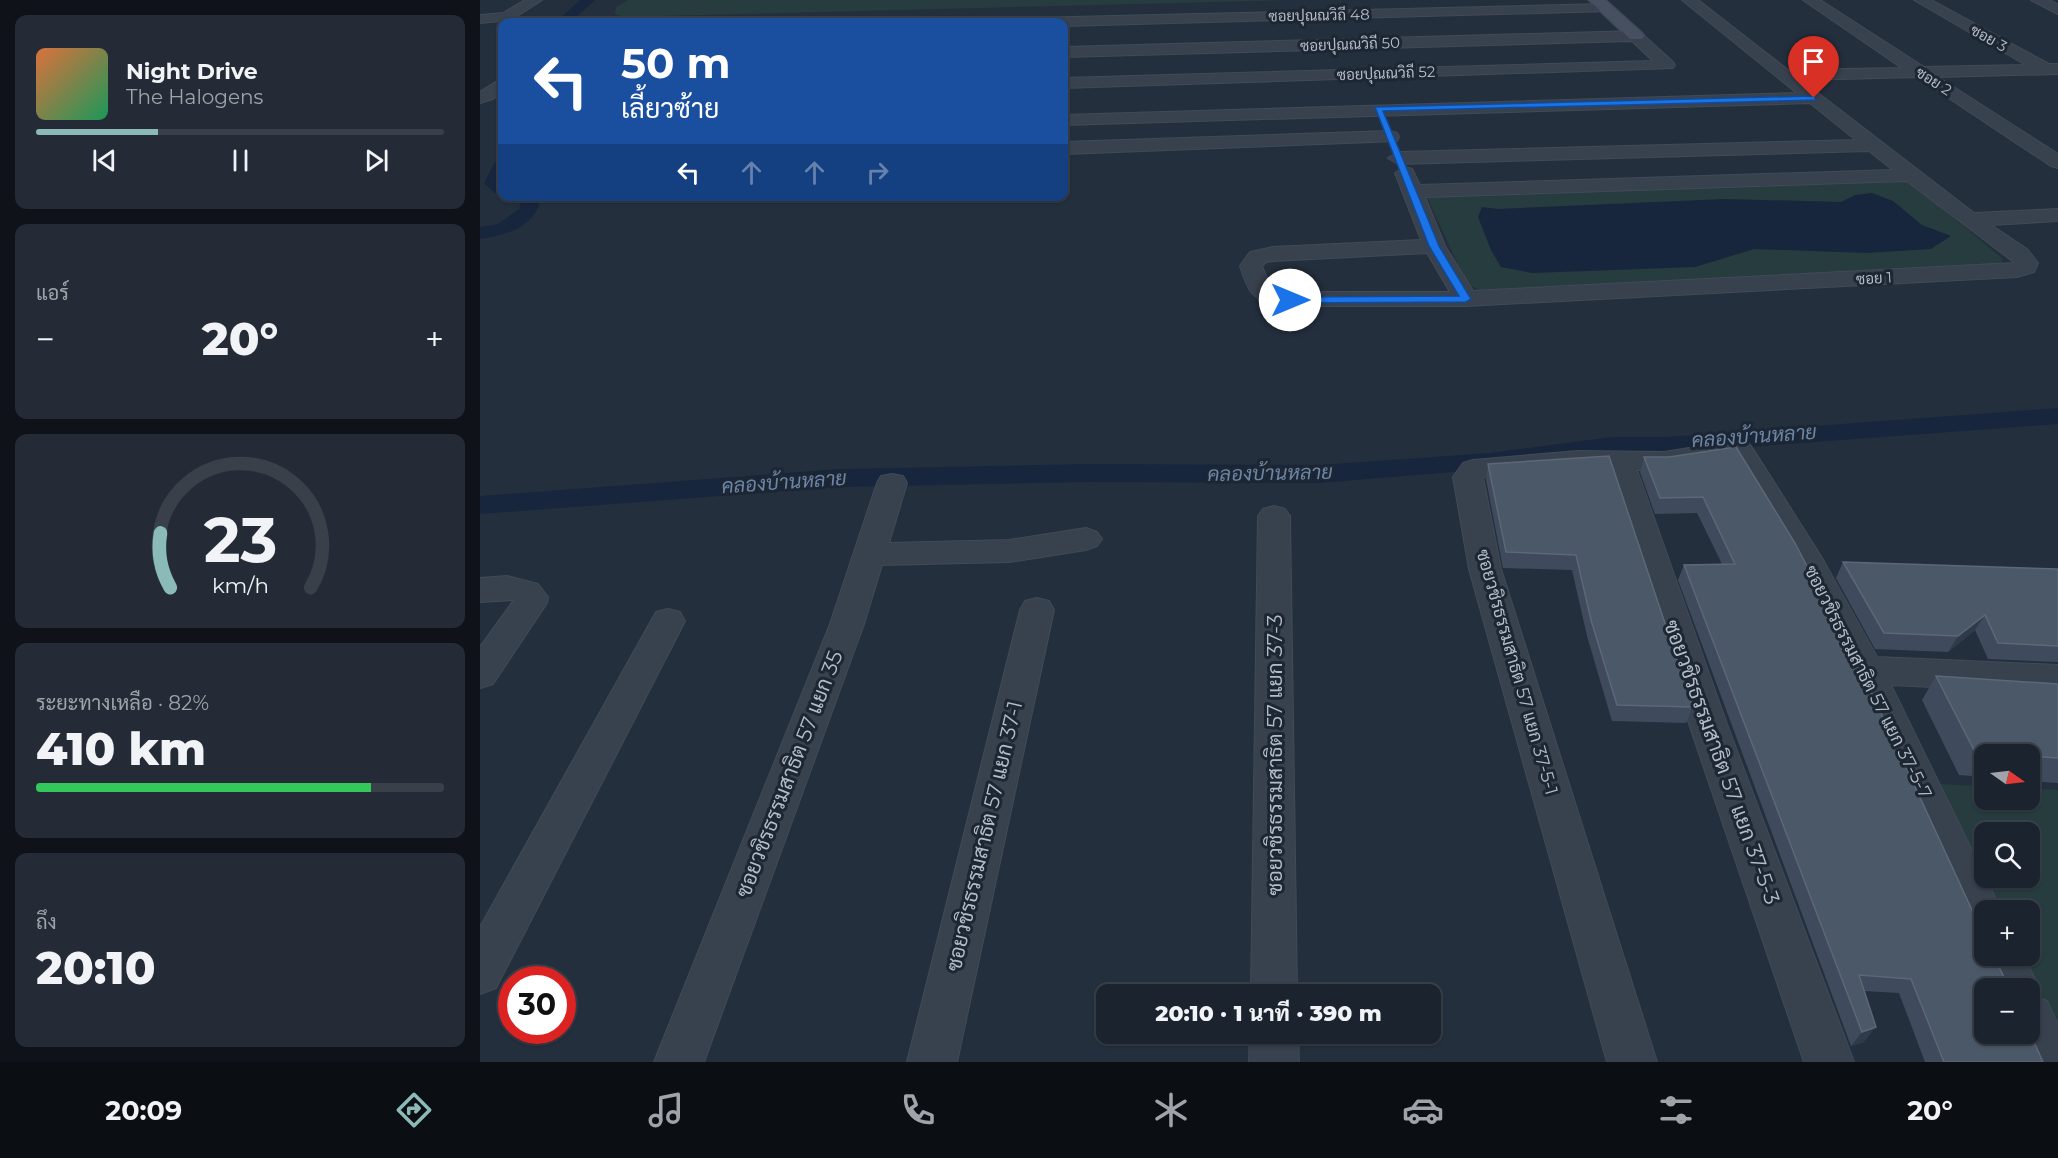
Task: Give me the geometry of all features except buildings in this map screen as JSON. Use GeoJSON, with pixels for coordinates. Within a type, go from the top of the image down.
{"type":"FeatureCollection","features":[{"type":"Feature","properties":{"kind":"street"},"geometry":{"type":"LineString","coordinates":[[480,19],[506,17],[535,0]]}},
{"type":"Feature","properties":{"kind":"street","name":"ซอย 1"},"geometry":{"type":"LineString","coordinates":[[1434,246],[1273,254],[1253,261],[1251,266],[1259,292],[1264,296],[1290,300],[1466,299],[2005,271],[2026,267],[2027,263],[2019,254],[1969,220],[1689,0]]}},
{"type":"Feature","properties":{"kind":"street","name":"ซอย 2"},"geometry":{"type":"LineString","coordinates":[[1810,0],[2058,162]]}},
{"type":"Feature","properties":{"kind":"street","name":"ซอย 3"},"geometry":{"type":"LineString","coordinates":[[1921,0],[2054,71]]}},
{"type":"Feature","properties":{"kind":"street"},"geometry":{"type":"LineString","coordinates":[[2038,0],[2058,10]]}},
{"type":"Feature","properties":{"kind":"street"},"geometry":{"type":"LineString","coordinates":[[1601,4],[1636,36]]}},
{"type":"Feature","properties":{"kind":"street","name":"ซอยปุณณวิถี 48"},"geometry":{"type":"LineString","coordinates":[[1068,21],[1601,4]]}},
{"type":"Feature","properties":{"kind":"street","name":"ซอยปุณณวิถี 50"},"geometry":{"type":"LineString","coordinates":[[1068,52],[1636,36]]}},
{"type":"Feature","properties":{"kind":"street","name":"ซอยปุณณวิถี 52"},"geometry":{"type":"LineString","coordinates":[[1068,83],[1667,65],[1636,36]]}},
{"type":"Feature","properties":{"kind":"street"},"geometry":{"type":"LineString","coordinates":[[1785,75],[2054,71]]}},
{"type":"Feature","properties":{"kind":"street"},"geometry":{"type":"LineString","coordinates":[[480,98],[488,95],[498,86]]}},
{"type":"Feature","properties":{"kind":"street"},"geometry":{"type":"LineString","coordinates":[[1068,120],[1814,98]]}},
{"type":"Feature","properties":{"kind":"street"},"geometry":{"type":"LineString","coordinates":[[1378,109],[1434,246],[1466,299]]}},
{"type":"Feature","properties":{"kind":"street"},"geometry":{"type":"LineString","coordinates":[[1068,148],[1390,137]]}},
{"type":"Feature","properties":{"kind":"street"},"geometry":{"type":"LineString","coordinates":[[1398,158],[1873,145]]}},
{"type":"Feature","properties":{"kind":"street"},"geometry":{"type":"LineString","coordinates":[[1413,191],[1912,175]]}},
{"type":"Feature","properties":{"kind":"street"},"geometry":{"type":"LineString","coordinates":[[1969,220],[2058,215]]}},
{"type":"Feature","properties":{"kind":"street","name":"ซอยวชิรธรรมสาธิต 57 แยก 37-5-1"},"geometry":{"type":"LineString","coordinates":[[1632,1062],[1485,569],[1468,477],[1473,470],[1578,460],[1664,460],[1739,449]]}},
{"type":"Feature","properties":{"kind":"street","name":"ซอยวชิรธรรมสาธิต 57 แยก 37-5-7"},"geometry":{"type":"LineString","coordinates":[[1739,449],[1806,558],[1866,670],[1974,901]]}},
{"type":"Feature","properties":{"kind":"street","name":"ซอยวชิรธรรมสาธิต 57 แยก 37-5-3"},"geometry":{"type":"LineString","coordinates":[[1619,461],[1708,727],[1829,1062]]}},
{"type":"Feature","properties":{"kind":"street","name":"ซอยวชิรธรรมสาธิต 57 แยก 35"},"geometry":{"type":"LineString","coordinates":[[679,1062],[847,624],[892,483]]}},
{"type":"Feature","properties":{"kind":"street","name":"ซอยวชิรธรรมสาธิต 57 แยก 37-3"},"geometry":{"type":"LineString","coordinates":[[1274,516],[1274,984]]}},
{"type":"Feature","properties":{"kind":"street"},"geometry":{"type":"LineString","coordinates":[[870,554],[1009,550],[1086,539]]}},
{"type":"Feature","properties":{"kind":"street"},"geometry":{"type":"LineString","coordinates":[[480,590],[522,589],[531,597],[530,603],[480,674]]}},
{"type":"Feature","properties":{"kind":"street","name":"ซอยวชิรธรรมสาธิต 57 แยก 37-1"},"geometry":{"type":"LineString","coordinates":[[932,1062],[1037,610]]}},
{"type":"Feature","properties":{"kind":"street"},"geometry":{"type":"LineString","coordinates":[[480,972],[668,621]]}},
{"type":"Feature","properties":{"kind":"street"},"geometry":{"type":"LineString","coordinates":[[1866,670],[2058,679]]}},
{"type":"Feature","properties":{"kind":"street"},"geometry":{"type":"LineString","coordinates":[[2040,1040],[2050,1062]]}},
{"type":"Feature","properties":{"kind":"street"},"geometry":{"type":"LineString","coordinates":[[1274,1044],[1274,1062]]}},
{"type":"Feature","properties":{"kind":"green space"},"geometry":{"type":"Polygon","coordinates":[[[628,0],[1291,0],[624,17],[615,14],[616,7],[628,0]]]}},
{"type":"Feature","properties":{"kind":"green space"},"geometry":{"type":"Polygon","coordinates":[[[1907,179],[2003,259],[2000,265],[1482,291],[1467,284],[1426,195],[1907,179]]]}},
{"type":"Feature","properties":{"kind":"green space"},"geometry":{"type":"Polygon","coordinates":[[[1937,784],[1974,786],[1974,810],[2040,810],[2040,789],[2058,790],[2058,1028],[2040,992],[2040,978],[2033,978],[2027,966],[2040,966],[2040,900],[1995,900],[1989,888],[2040,888],[2040,822],[1974,822],[1974,858],[1937,784]]]}},
{"type":"Feature","properties":{"kind":"water"},"geometry":{"type":"Polygon","coordinates":[[[1872,193],[1893,201],[1922,225],[1951,236],[1931,249],[1867,253],[1754,249],[1695,267],[1532,273],[1501,267],[1491,250],[1478,217],[1482,207],[1498,209],[1725,199],[1841,202],[1855,195],[1872,193]]]}},
{"type":"Feature","properties":{"kind":"waterway"},"geometry":{"type":"LineString","coordinates":[[568,18],[588,0]]}},
{"type":"Feature","properties":{"kind":"waterway"},"geometry":{"type":"LineString","coordinates":[[498,174],[494,183],[498,186]]}},
{"type":"Feature","properties":{"kind":"waterway"},"geometry":{"type":"LineString","coordinates":[[480,233],[504,229],[528,212],[531,201]]}},
{"type":"Feature","properties":{"kind":"waterway","name":"คลองบ้านหลาย"},"geometry":{"type":"LineString","coordinates":[[480,505],[839,478],[1086,473],[1318,474],[1490,461],[1612,445],[1666,445],[2058,416]]}},
{"type":"Feature","properties":{"kind":"route"},"geometry":{"type":"LineString","coordinates":[[1290,300],[1466,299],[1434,246],[1378,109],[1814,98]]}}]}
